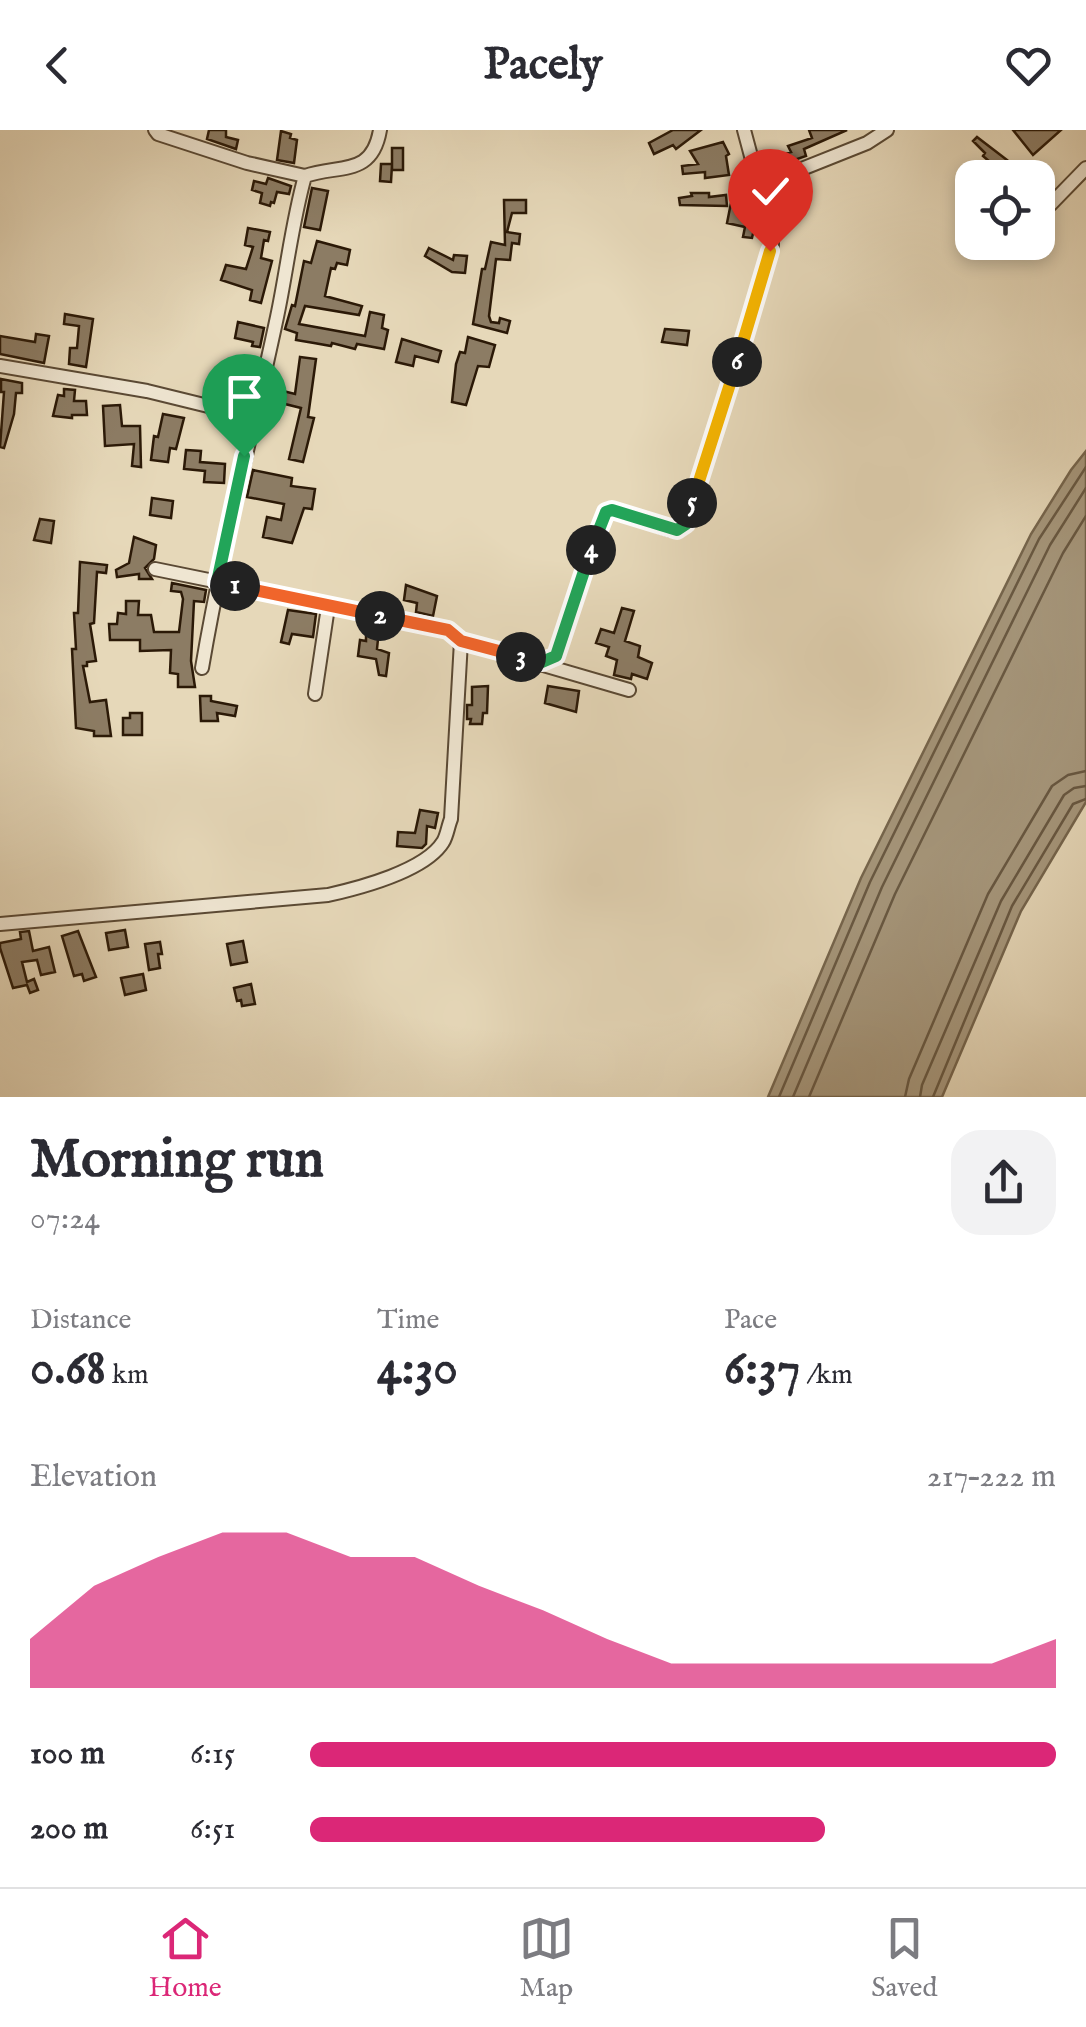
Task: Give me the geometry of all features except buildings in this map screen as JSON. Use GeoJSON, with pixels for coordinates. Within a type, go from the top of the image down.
{"type":"FeatureCollection","features":[{"type":"Feature","properties":{"kind":"street"},"geometry":{"type":"LineString","coordinates":[[155,130],[203,150],[305,176],[362,163],[372,154],[380,130]]}},
{"type":"Feature","properties":{"kind":"street"},"geometry":{"type":"LineString","coordinates":[[542,662],[556,656],[606,512],[612,510],[672,530],[686,524],[772,245],[772,227],[744,130]]}},
{"type":"Feature","properties":{"kind":"street"},"geometry":{"type":"LineString","coordinates":[[758,186],[867,144],[887,130]]}},
{"type":"Feature","properties":{"kind":"street"},"geometry":{"type":"LineString","coordinates":[[1055,200],[1086,168]]}},
{"type":"Feature","properties":{"kind":"street"},"geometry":{"type":"LineString","coordinates":[[202,668],[305,176]]}},
{"type":"Feature","properties":{"kind":"street"},"geometry":{"type":"LineString","coordinates":[[0,366],[146,390],[253,417]]}},
{"type":"Feature","properties":{"kind":"street"},"geometry":{"type":"LineString","coordinates":[[156,568],[448,630],[461,641],[629,690]]}},
{"type":"Feature","properties":{"kind":"street"},"geometry":{"type":"LineString","coordinates":[[315,694],[328,607]]}},
{"type":"Feature","properties":{"kind":"street"},"geometry":{"type":"LineString","coordinates":[[0,924],[328,895],[364,887],[422,860],[443,842],[451,820],[461,641]]}},
{"type":"Feature","properties":{"kind":"water"},"geometry":{"type":"Polygon","coordinates":[[[1086,451],[1086,802],[1021,911],[942,1097],[768,1097],[861,878],[1031,534],[1086,451]]]}},
{"type":"Feature","properties":{"kind":"route"},"geometry":{"type":"LineString","coordinates":[[244,456],[217,582],[448,630],[461,641],[549,661],[556,656],[602,516],[612,510],[672,530],[686,524],[770,251]]}}]}
